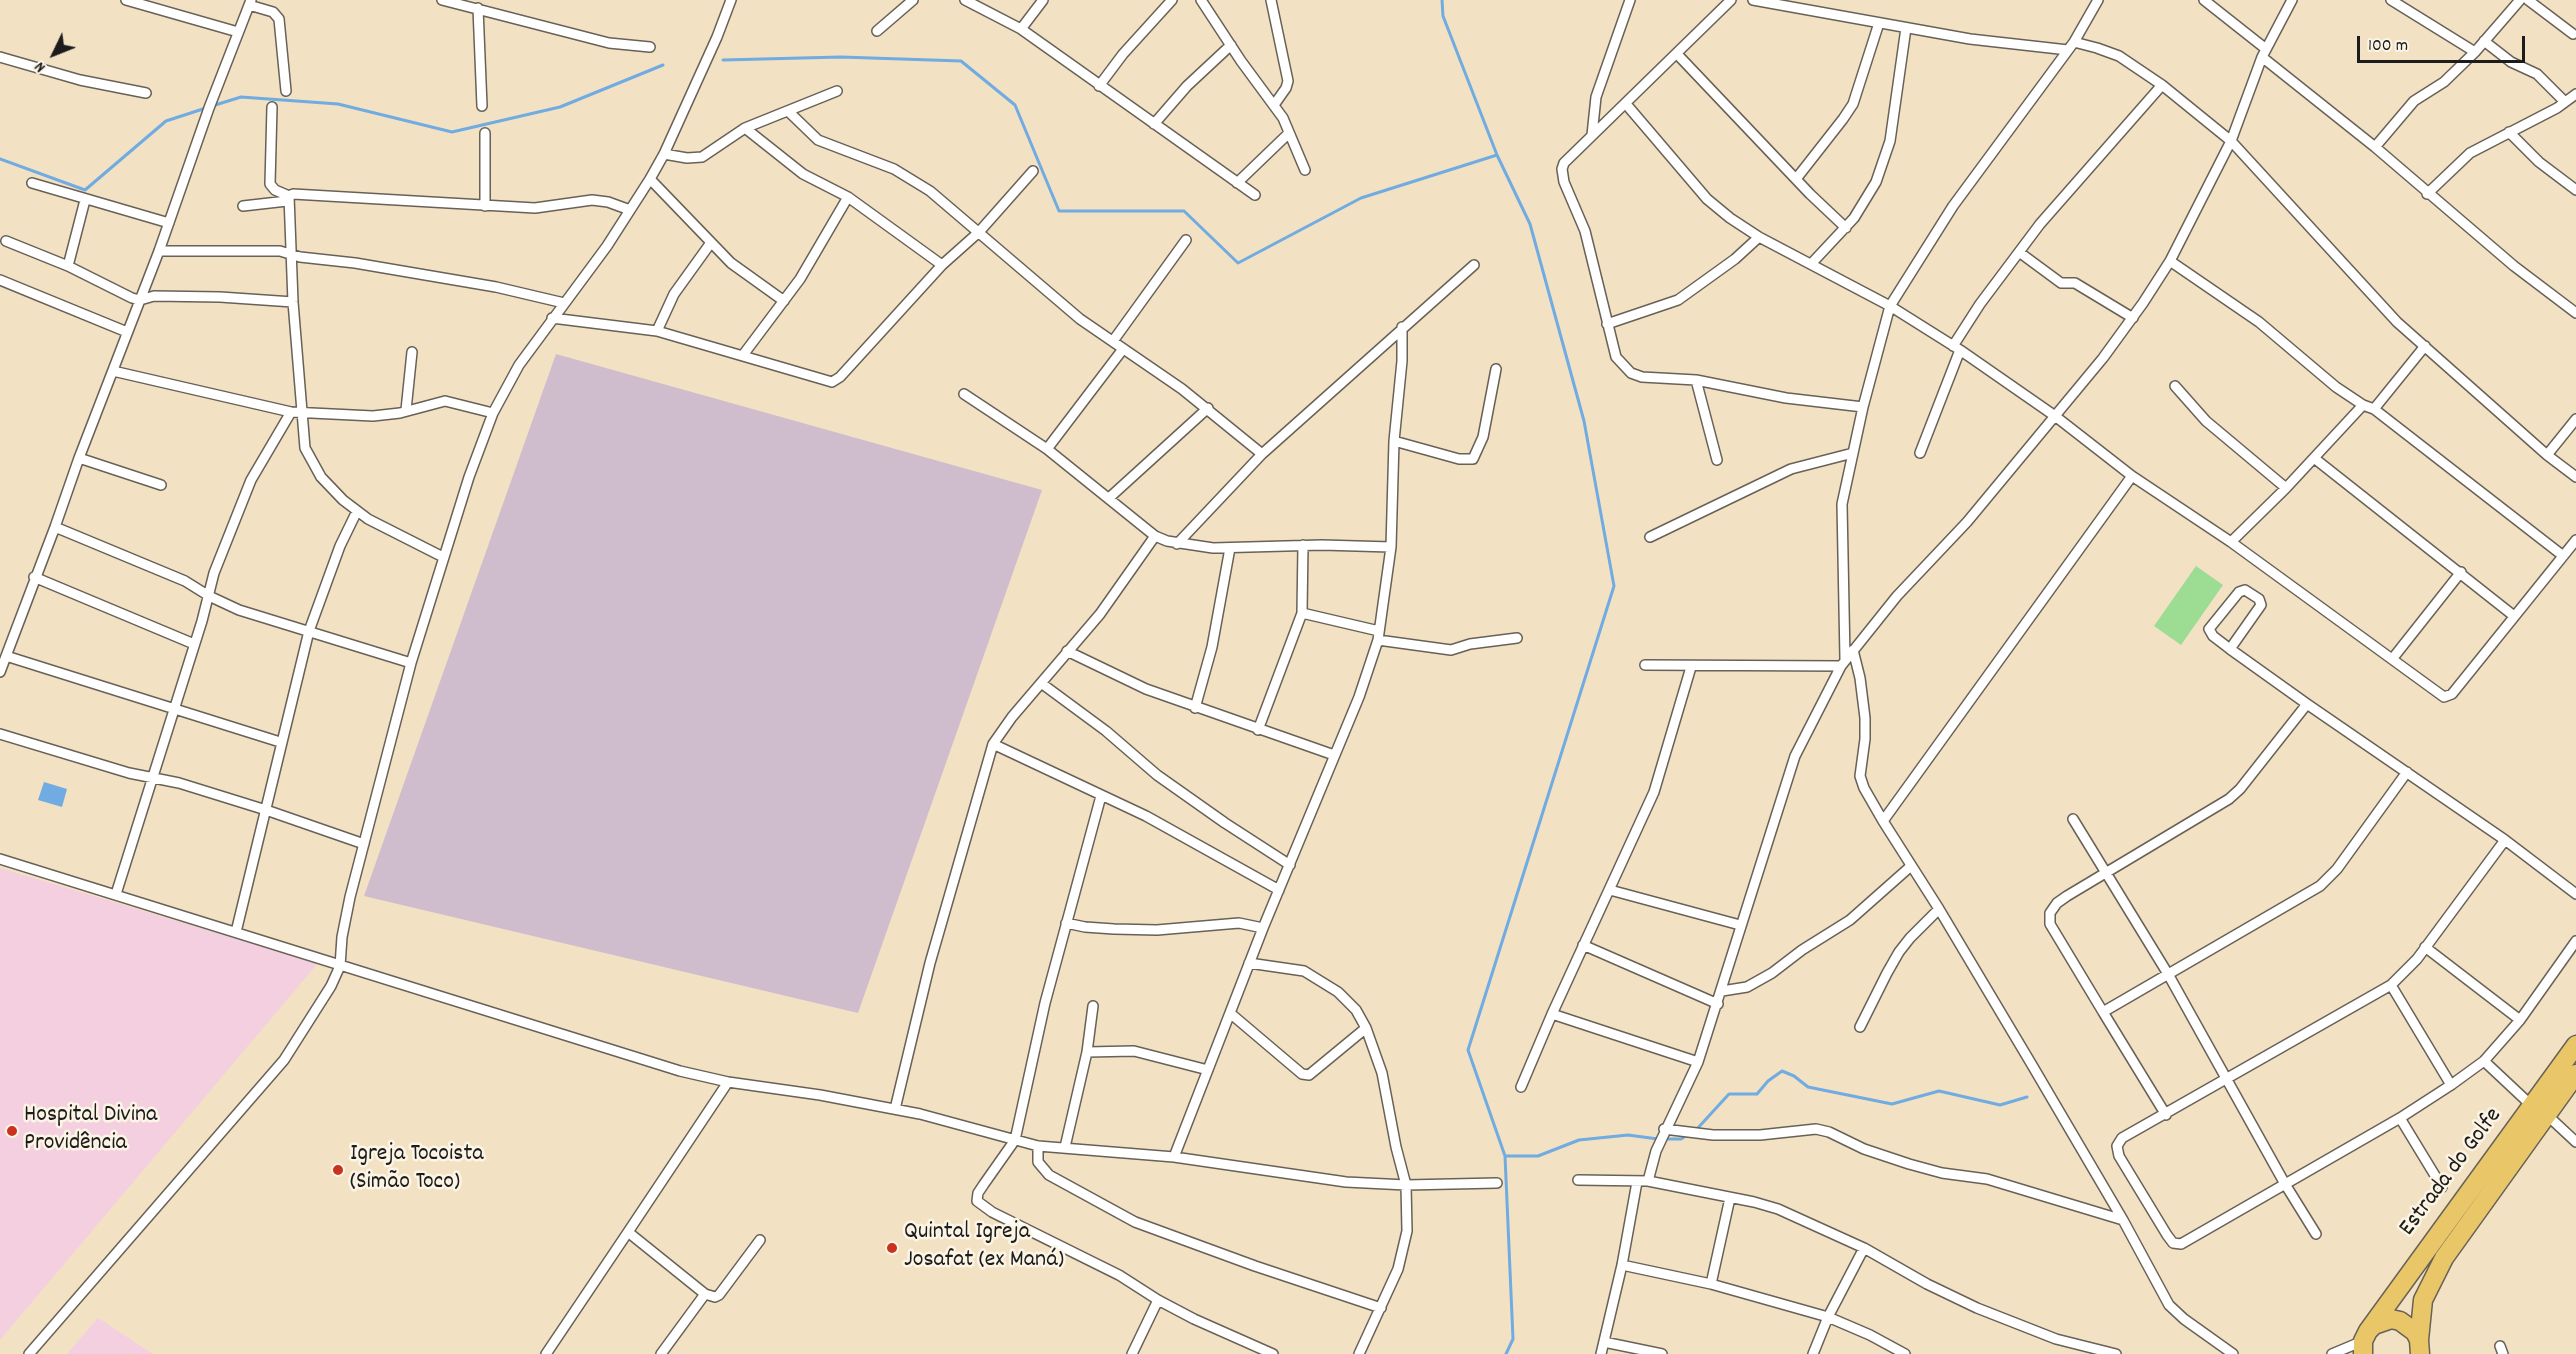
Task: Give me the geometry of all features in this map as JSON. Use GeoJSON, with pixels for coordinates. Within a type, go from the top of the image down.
{"type":"FeatureCollection","features":[{"type":"Feature","properties":{"kind":"highway","name":"Estrada do Golfe"},"geometry":{"type":"LineString","coordinates":[[2419,1347],[2423,1300],[2444,1258],[2540,1111],[2576,1045]]}},
{"type":"Feature","properties":{"kind":"highway","name":"Estrada do Golfe"},"geometry":{"type":"LineString","coordinates":[[2362,1345],[2540,1111],[2576,1074]]}},
{"type":"Feature","properties":{"kind":"highway","name":"Estrada do Golfe"},"geometry":{"type":"LineString","coordinates":[[2362,1345],[2374,1324],[2391,1319],[2408,1325],[2419,1347]]}},
{"type":"Feature","properties":{"kind":"street"},"geometry":{"type":"LineString","coordinates":[[126,0],[238,33]]}},
{"type":"Feature","properties":{"kind":"street"},"geometry":{"type":"LineString","coordinates":[[442,0],[609,43],[650,47]]}},
{"type":"Feature","properties":{"kind":"street"},"geometry":{"type":"LineString","coordinates":[[29,1354],[284,1060],[331,986],[340,966],[342,937],[350,897],[411,663],[472,467],[493,412],[519,365],[650,179],[664,154],[717,37],[730,0]]}},
{"type":"Feature","properties":{"kind":"street"},"geometry":{"type":"LineString","coordinates":[[877,32],[913,0]]}},
{"type":"Feature","properties":{"kind":"street"},"geometry":{"type":"LineString","coordinates":[[965,0],[1021,29],[1255,195]]}},
{"type":"Feature","properties":{"kind":"street"},"geometry":{"type":"LineString","coordinates":[[1021,29],[1043,0]]}},
{"type":"Feature","properties":{"kind":"street"},"geometry":{"type":"LineString","coordinates":[[1099,86],[1123,54],[1172,0]]}},
{"type":"Feature","properties":{"kind":"street"},"geometry":{"type":"LineString","coordinates":[[1201,0],[1274,105],[1305,170]]}},
{"type":"Feature","properties":{"kind":"street"},"geometry":{"type":"LineString","coordinates":[[1271,0],[1288,81],[1274,105]]}},
{"type":"Feature","properties":{"kind":"street"},"geometry":{"type":"LineString","coordinates":[[1592,135],[1596,97],[1630,0]]}},
{"type":"Feature","properties":{"kind":"street"},"geometry":{"type":"LineString","coordinates":[[1731,0],[1564,163],[1562,175],[1585,231],[1616,357],[1631,373],[1642,377],[1696,380],[1786,398],[1863,407]]}},
{"type":"Feature","properties":{"kind":"street"},"geometry":{"type":"LineString","coordinates":[[1753,0],[1970,39],[2071,46],[2119,56],[2162,84],[2231,141],[2397,322],[2547,455],[2576,477]]}},
{"type":"Feature","properties":{"kind":"street"},"geometry":{"type":"LineString","coordinates":[[1843,662],[1841,510],[1863,407],[1890,306],[1953,206],[2071,46],[2098,0]]}},
{"type":"Feature","properties":{"kind":"street"},"geometry":{"type":"LineString","coordinates":[[2204,0],[2427,194],[2514,266],[2576,313]]}},
{"type":"Feature","properties":{"kind":"street"},"geometry":{"type":"LineString","coordinates":[[1648,1181],[1653,1158],[1665,1129],[1698,1062],[1795,756],[1843,662],[1897,596],[1945,548],[2133,318],[2170,261],[2231,141],[2264,53],[2292,0]]}},
{"type":"Feature","properties":{"kind":"street"},"geometry":{"type":"LineString","coordinates":[[2391,0],[2475,52]]}},
{"type":"Feature","properties":{"kind":"street"},"geometry":{"type":"LineString","coordinates":[[2375,147],[2414,101],[2444,82],[2475,52],[2520,0]]}},
{"type":"Feature","properties":{"kind":"street"},"geometry":{"type":"LineString","coordinates":[[2528,0],[2573,34]]}},
{"type":"Feature","properties":{"kind":"street"},"geometry":{"type":"LineString","coordinates":[[0,672],[250,2],[273,12],[279,19],[286,91]]}},
{"type":"Feature","properties":{"kind":"street"},"geometry":{"type":"LineString","coordinates":[[478,8],[482,106]]}},
{"type":"Feature","properties":{"kind":"street"},"geometry":{"type":"LineString","coordinates":[[1796,179],[1853,104],[1879,23]]}},
{"type":"Feature","properties":{"kind":"street"},"geometry":{"type":"LineString","coordinates":[[1811,264],[1846,228],[1870,195],[1887,154],[1906,28]]}},
{"type":"Feature","properties":{"kind":"street"},"geometry":{"type":"LineString","coordinates":[[2484,41],[2511,62],[2537,74],[2565,102]]}},
{"type":"Feature","properties":{"kind":"street"},"geometry":{"type":"LineString","coordinates":[[1154,124],[1187,86],[1231,45]]}},
{"type":"Feature","properties":{"kind":"street"},"geometry":{"type":"LineString","coordinates":[[1677,54],[1846,228]]}},
{"type":"Feature","properties":{"kind":"street"},"geometry":{"type":"LineString","coordinates":[[0,57],[80,80],[146,93]]}},
{"type":"Feature","properties":{"kind":"street"},"geometry":{"type":"LineString","coordinates":[[1920,453],[1956,348],[2019,252],[2076,182],[2162,84]]}},
{"type":"Feature","properties":{"kind":"street"},"geometry":{"type":"LineString","coordinates":[[664,154],[687,158],[702,157],[745,128],[837,91]]}},
{"type":"Feature","properties":{"kind":"street"},"geometry":{"type":"LineString","coordinates":[[2427,194],[2458,163],[2576,94]]}},
{"type":"Feature","properties":{"kind":"street"},"geometry":{"type":"LineString","coordinates":[[1626,104],[1707,199],[1730,218],[1759,237],[1890,306],[1956,348],[2055,416],[2132,476],[2231,542],[2444,697],[2448,697],[2576,540]]}},
{"type":"Feature","properties":{"kind":"street"},"geometry":{"type":"LineString","coordinates":[[272,107],[270,184],[288,199]]}},
{"type":"Feature","properties":{"kind":"street"},"geometry":{"type":"LineString","coordinates":[[789,112],[824,143],[882,164],[913,180],[953,208],[1080,319],[1208,408],[1262,454]]}},
{"type":"Feature","properties":{"kind":"street"},"geometry":{"type":"LineString","coordinates":[[745,128],[803,174],[848,197],[942,265]]}},
{"type":"Feature","properties":{"kind":"street"},"geometry":{"type":"LineString","coordinates":[[2509,132],[2539,162],[2576,190]]}},
{"type":"Feature","properties":{"kind":"street"},"geometry":{"type":"LineString","coordinates":[[485,133],[485,206]]}},
{"type":"Feature","properties":{"kind":"street"},"geometry":{"type":"LineString","coordinates":[[1237,183],[1289,133]]}},
{"type":"Feature","properties":{"kind":"street"},"geometry":{"type":"LineString","coordinates":[[552,318],[657,332],[832,382],[840,377],[942,265],[979,232],[1033,171]]}},
{"type":"Feature","properties":{"kind":"street"},"geometry":{"type":"LineString","coordinates":[[650,179],[710,244],[743,273],[784,301]]}},
{"type":"Feature","properties":{"kind":"street"},"geometry":{"type":"LineString","coordinates":[[33,183],[85,200],[169,222]]}},
{"type":"Feature","properties":{"kind":"street"},"geometry":{"type":"LineString","coordinates":[[243,206],[288,199],[293,194],[542,208],[592,200],[608,202],[630,210]]}},
{"type":"Feature","properties":{"kind":"street"},"geometry":{"type":"LineString","coordinates":[[743,355],[807,268],[848,197]]}},
{"type":"Feature","properties":{"kind":"street"},"geometry":{"type":"LineString","coordinates":[[288,199],[292,255],[296,413],[310,460],[332,489],[357,511],[443,558]]}},
{"type":"Feature","properties":{"kind":"street"},"geometry":{"type":"LineString","coordinates":[[68,266],[85,200]]}},
{"type":"Feature","properties":{"kind":"street"},"geometry":{"type":"LineString","coordinates":[[1607,324],[1678,300],[1735,259],[1759,237]]}},
{"type":"Feature","properties":{"kind":"street"},"geometry":{"type":"LineString","coordinates":[[1113,341],[1186,240]]}},
{"type":"Feature","properties":{"kind":"street"},"geometry":{"type":"LineString","coordinates":[[6,241],[68,266],[126,296],[140,300],[154,296],[293,302]]}},
{"type":"Feature","properties":{"kind":"street"},"geometry":{"type":"LineString","coordinates":[[657,332],[674,294],[710,244]]}},
{"type":"Feature","properties":{"kind":"street"},"geometry":{"type":"LineString","coordinates":[[159,251],[280,250],[292,255],[356,263],[496,287],[564,303]]}},
{"type":"Feature","properties":{"kind":"street"},"geometry":{"type":"LineString","coordinates":[[2019,252],[2061,283],[2075,284],[2133,318]]}},
{"type":"Feature","properties":{"kind":"street"},"geometry":{"type":"LineString","coordinates":[[2170,261],[2259,322],[2336,387],[2363,405],[2374,408],[2562,555]]}},
{"type":"Feature","properties":{"kind":"street"},"geometry":{"type":"LineString","coordinates":[[1177,544],[1262,454],[1474,265]]}},
{"type":"Feature","properties":{"kind":"street"},"geometry":{"type":"LineString","coordinates":[[0,280],[127,332]]}},
{"type":"Feature","properties":{"kind":"street"},"geometry":{"type":"LineString","coordinates":[[1174,1157],[1263,928],[1359,697],[1378,636],[1391,547],[1402,327]]}},
{"type":"Feature","properties":{"kind":"street"},"geometry":{"type":"LineString","coordinates":[[2374,408],[2424,346]]}},
{"type":"Feature","properties":{"kind":"street"},"geometry":{"type":"LineString","coordinates":[[1047,449],[1123,349]]}},
{"type":"Feature","properties":{"kind":"street"},"geometry":{"type":"LineString","coordinates":[[406,410],[412,352]]}},
{"type":"Feature","properties":{"kind":"street"},"geometry":{"type":"LineString","coordinates":[[1395,441],[1459,459],[1473,459],[1483,437],[1496,369]]}},
{"type":"Feature","properties":{"kind":"street"},"geometry":{"type":"LineString","coordinates":[[113,372],[296,413],[362,416],[406,410],[445,401],[493,412]]}},
{"type":"Feature","properties":{"kind":"street"},"geometry":{"type":"LineString","coordinates":[[1696,380],[1717,460]]}},
{"type":"Feature","properties":{"kind":"street"},"geometry":{"type":"LineString","coordinates":[[2175,386],[2223,437],[2286,488]]}},
{"type":"Feature","properties":{"kind":"street"},"geometry":{"type":"LineString","coordinates":[[964,394],[1047,449],[1155,536],[1177,544],[1230,548],[1391,547]]}},
{"type":"Feature","properties":{"kind":"street"},"geometry":{"type":"LineString","coordinates":[[2231,542],[2286,488],[2363,405]]}},
{"type":"Feature","properties":{"kind":"street"},"geometry":{"type":"LineString","coordinates":[[1109,498],[1208,408]]}},
{"type":"Feature","properties":{"kind":"street"},"geometry":{"type":"LineString","coordinates":[[116,894],[214,573],[245,492],[296,413]]}},
{"type":"Feature","properties":{"kind":"street"},"geometry":{"type":"LineString","coordinates":[[2547,455],[2576,419]]}},
{"type":"Feature","properties":{"kind":"street"},"geometry":{"type":"LineString","coordinates":[[1650,537],[1791,469],[1853,453]]}},
{"type":"Feature","properties":{"kind":"street"},"geometry":{"type":"LineString","coordinates":[[79,458],[161,485]]}},
{"type":"Feature","properties":{"kind":"street"},"geometry":{"type":"LineString","coordinates":[[2314,458],[2514,616]]}},
{"type":"Feature","properties":{"kind":"street"},"geometry":{"type":"LineString","coordinates":[[1883,821],[2132,476]]}},
{"type":"Feature","properties":{"kind":"street"},"geometry":{"type":"LineString","coordinates":[[236,932],[280,742],[309,631],[340,546],[357,511]]}},
{"type":"Feature","properties":{"kind":"street"},"geometry":{"type":"LineString","coordinates":[[55,527],[185,581],[208,596],[239,610],[411,663]]}},
{"type":"Feature","properties":{"kind":"street"},"geometry":{"type":"LineString","coordinates":[[895,1109],[930,963],[993,744],[1004,726],[1100,614],[1155,536]]}},
{"type":"Feature","properties":{"kind":"street"},"geometry":{"type":"LineString","coordinates":[[1258,730],[1302,613],[1303,546]]}},
{"type":"Feature","properties":{"kind":"street"},"geometry":{"type":"LineString","coordinates":[[1195,708],[1212,647],[1230,548]]}},
{"type":"Feature","properties":{"kind":"street"},"geometry":{"type":"LineString","coordinates":[[2393,658],[2461,572]]}},
{"type":"Feature","properties":{"kind":"street"},"geometry":{"type":"LineString","coordinates":[[34,577],[194,644]]}},
{"type":"Feature","properties":{"kind":"street"},"geometry":{"type":"LineString","coordinates":[[2230,649],[2261,605],[2259,599],[2245,590],[2239,592],[2209,629],[2213,636],[2230,649],[2307,704],[2505,840],[2576,894]]}},
{"type":"Feature","properties":{"kind":"street"},"geometry":{"type":"LineString","coordinates":[[1302,613],[1378,636],[1451,650],[1470,644],[1517,638]]}},
{"type":"Feature","properties":{"kind":"street"},"geometry":{"type":"LineString","coordinates":[[1853,650],[1860,678],[1865,717],[1865,739],[1860,776],[1864,788],[1939,909],[2122,1220],[2169,1305],[2184,1319],[2233,1354]]}},
{"type":"Feature","properties":{"kind":"street"},"geometry":{"type":"LineString","coordinates":[[1068,651],[1111,674],[1195,708],[1334,755]]}},
{"type":"Feature","properties":{"kind":"street"},"geometry":{"type":"LineString","coordinates":[[6,656],[280,742]]}},
{"type":"Feature","properties":{"kind":"street"},"geometry":{"type":"LineString","coordinates":[[1645,665],[1691,667],[1843,662]]}},
{"type":"Feature","properties":{"kind":"street"},"geometry":{"type":"LineString","coordinates":[[1521,1087],[1663,767],[1691,667]]}},
{"type":"Feature","properties":{"kind":"street"},"geometry":{"type":"LineString","coordinates":[[1041,683],[1106,731],[1157,775],[1225,824],[1290,865]]}},
{"type":"Feature","properties":{"kind":"street"},"geometry":{"type":"LineString","coordinates":[[2166,1114],[2050,924],[2050,913],[2057,903],[2229,799],[2244,784],[2307,704]]}},
{"type":"Feature","properties":{"kind":"street"},"geometry":{"type":"LineString","coordinates":[[0,734],[266,810],[364,844]]}},
{"type":"Feature","properties":{"kind":"street"},"geometry":{"type":"LineString","coordinates":[[993,744],[1146,816],[1279,890]]}},
{"type":"Feature","properties":{"kind":"street"},"geometry":{"type":"LineString","coordinates":[[2103,1012],[2307,895],[2329,879],[2407,772]]}},
{"type":"Feature","properties":{"kind":"street"},"geometry":{"type":"LineString","coordinates":[[1101,796],[1045,1003],[1015,1140],[978,1193],[977,1201],[992,1212],[1119,1275],[1158,1300],[1194,1319],[1273,1354]]}},
{"type":"Feature","properties":{"kind":"street"},"geometry":{"type":"LineString","coordinates":[[2073,819],[2168,974],[2285,1184],[2316,1234]]}},
{"type":"Feature","properties":{"kind":"street"},"geometry":{"type":"LineString","coordinates":[[2505,840],[2425,948],[2391,985],[2122,1138],[2117,1146],[2119,1156],[2173,1243],[2181,1244],[2400,1118],[2484,1061],[2520,1020],[2576,941]]}},
{"type":"Feature","properties":{"kind":"street"},"geometry":{"type":"LineString","coordinates":[[0,860],[116,894],[680,1071],[728,1082],[820,1095],[895,1109],[953,1121],[1038,1146],[1174,1157],[1324,1179],[1406,1185],[1497,1183]]}},
{"type":"Feature","properties":{"kind":"street"},"geometry":{"type":"LineString","coordinates":[[1722,991],[1747,987],[1772,973],[1802,950],[1850,920],[1911,866]]}},
{"type":"Feature","properties":{"kind":"street"},"geometry":{"type":"LineString","coordinates":[[1610,890],[1740,925]]}},
{"type":"Feature","properties":{"kind":"street"},"geometry":{"type":"LineString","coordinates":[[1860,1027],[1899,952],[1939,909]]}},
{"type":"Feature","properties":{"kind":"street"},"geometry":{"type":"LineString","coordinates":[[1066,923],[1114,929],[1157,930],[1239,923],[1263,928]]}},
{"type":"Feature","properties":{"kind":"street"},"geometry":{"type":"LineString","coordinates":[[1583,945],[1718,1004]]}},
{"type":"Feature","properties":{"kind":"street"},"geometry":{"type":"LineString","coordinates":[[2425,948],[2520,1020]]}},
{"type":"Feature","properties":{"kind":"street"},"geometry":{"type":"LineString","coordinates":[[1249,963],[1304,971],[1338,992],[1356,1010],[1366,1028],[1382,1073],[1393,1133],[1406,1185],[1405,1244],[1398,1269],[1359,1354]]}},
{"type":"Feature","properties":{"kind":"street"},"geometry":{"type":"LineString","coordinates":[[2391,985],[2451,1085]]}},
{"type":"Feature","properties":{"kind":"street"},"geometry":{"type":"LineString","coordinates":[[1065,1147],[1087,1052],[1093,1006]]}},
{"type":"Feature","properties":{"kind":"street"},"geometry":{"type":"LineString","coordinates":[[1230,1013],[1302,1074],[1309,1075],[1366,1028]]}},
{"type":"Feature","properties":{"kind":"street"},"geometry":{"type":"LineString","coordinates":[[1552,1014],[1698,1062]]}},
{"type":"Feature","properties":{"kind":"street"},"geometry":{"type":"LineString","coordinates":[[1087,1052],[1134,1051],[1208,1070]]}},
{"type":"Feature","properties":{"kind":"street"},"geometry":{"type":"LineString","coordinates":[[2484,1061],[2576,1142]]}},
{"type":"Feature","properties":{"kind":"street"},"geometry":{"type":"LineString","coordinates":[[546,1354],[728,1082]]}},
{"type":"Feature","properties":{"kind":"street"},"geometry":{"type":"LineString","coordinates":[[2400,1118],[2442,1187]]}},
{"type":"Feature","properties":{"kind":"street"},"geometry":{"type":"LineString","coordinates":[[1665,1129],[1713,1135],[1816,1130],[1829,1132],[1864,1149],[1897,1161],[1942,1173],[1987,1179],[2122,1220]]}},
{"type":"Feature","properties":{"kind":"street"},"geometry":{"type":"LineString","coordinates":[[1038,1146],[1038,1162],[1049,1175],[1135,1222],[1255,1266],[1381,1308]]}},
{"type":"Feature","properties":{"kind":"street"},"geometry":{"type":"LineString","coordinates":[[1578,1180],[1648,1181],[1778,1209],[1864,1248],[1926,1284],[1977,1308],[2056,1339],[2116,1354]]}},
{"type":"Feature","properties":{"kind":"street"},"geometry":{"type":"LineString","coordinates":[[1601,1354],[1622,1265],[1637,1182]]}},
{"type":"Feature","properties":{"kind":"street"},"geometry":{"type":"LineString","coordinates":[[1712,1284],[1730,1198]]}},
{"type":"Feature","properties":{"kind":"street"},"geometry":{"type":"LineString","coordinates":[[628,1232],[705,1294],[715,1297],[719,1295],[760,1240]]}},
{"type":"Feature","properties":{"kind":"street"},"geometry":{"type":"LineString","coordinates":[[1813,1354],[1828,1317],[1864,1248]]}},
{"type":"Feature","properties":{"kind":"street"},"geometry":{"type":"LineString","coordinates":[[1622,1265],[1712,1284],[1828,1317],[1870,1335],[1905,1354]]}},
{"type":"Feature","properties":{"kind":"street"},"geometry":{"type":"LineString","coordinates":[[661,1354],[705,1294]]}},
{"type":"Feature","properties":{"kind":"street"},"geometry":{"type":"LineString","coordinates":[[1132,1354],[1158,1300]]}},
{"type":"Feature","properties":{"kind":"street"},"geometry":{"type":"LineString","coordinates":[[1604,1342],[1662,1354]]}},
{"type":"Feature","properties":{"kind":"street"},"geometry":{"type":"LineString","coordinates":[[2332,1354],[2362,1345]]}},
{"type":"Feature","properties":{"kind":"shaded area"},"geometry":{"type":"Polygon","coordinates":[[[556,354],[1042,490],[858,1013],[364,896],[556,354]]]}},
{"type":"Feature","properties":{"kind":"shaded area"},"geometry":{"type":"Polygon","coordinates":[[[0,868],[318,963],[0,1340],[0,868]]]}},
{"type":"Feature","properties":{"kind":"shaded area"},"geometry":{"type":"Polygon","coordinates":[[[98,1318],[153,1354],[67,1354],[98,1318]]]}},
{"type":"Feature","properties":{"kind":"green space"},"geometry":{"type":"Polygon","coordinates":[[[2196,566],[2223,585],[2181,645],[2154,626],[2196,566]]]}},
{"type":"Feature","properties":{"kind":"water"},"geometry":{"type":"Polygon","coordinates":[[[44,782],[67,789],[62,807],[38,800],[44,782]]]}},
{"type":"Feature","properties":{"kind":"waterway"},"geometry":{"type":"LineString","coordinates":[[723,60],[841,57],[961,61],[1015,105],[1059,211],[1184,211],[1238,263],[1361,198],[1497,155],[1443,16],[1442,0]]}},
{"type":"Feature","properties":{"kind":"waterway"},"geometry":{"type":"LineString","coordinates":[[212,106],[241,97],[338,104],[452,132],[560,107],[663,65]]}},
{"type":"Feature","properties":{"kind":"waterway"},"geometry":{"type":"LineString","coordinates":[[0,159],[85,190],[166,121],[206,108]]}},
{"type":"Feature","properties":{"kind":"waterway"},"geometry":{"type":"LineString","coordinates":[[1497,155],[1530,224],[1584,421],[1614,586],[1468,1050],[1505,1156],[1513,1339],[1506,1354]]}},
{"type":"Feature","properties":{"kind":"waterway"},"geometry":{"type":"LineString","coordinates":[[1696,1130],[1729,1094],[1757,1094],[1768,1081],[1782,1071],[1794,1076],[1808,1087],[1892,1104],[1939,1091],[2000,1105],[2027,1097]]}},
{"type":"Feature","properties":{"kind":"waterway"},"geometry":{"type":"LineString","coordinates":[[1505,1156],[1538,1156],[1579,1140],[1628,1135],[1658,1139]]}},
{"type":"Feature","properties":{"kind":"waterway"},"geometry":{"type":"LineString","coordinates":[[1665,1139],[1681,1139],[1687,1135]]}},
{"type":"Feature","properties":{"kind":"place","name":"Hospital Divina Providência"},"geometry":{"type":"Point","coordinates":[12,1131]}},
{"type":"Feature","properties":{"kind":"place","name":"Igreja Tocoista (Simão Toco)"},"geometry":{"type":"Point","coordinates":[338,1170]}},
{"type":"Feature","properties":{"kind":"place","name":"Quintal Igreja Josafat (ex Maná)"},"geometry":{"type":"Point","coordinates":[892,1248]}}]}
